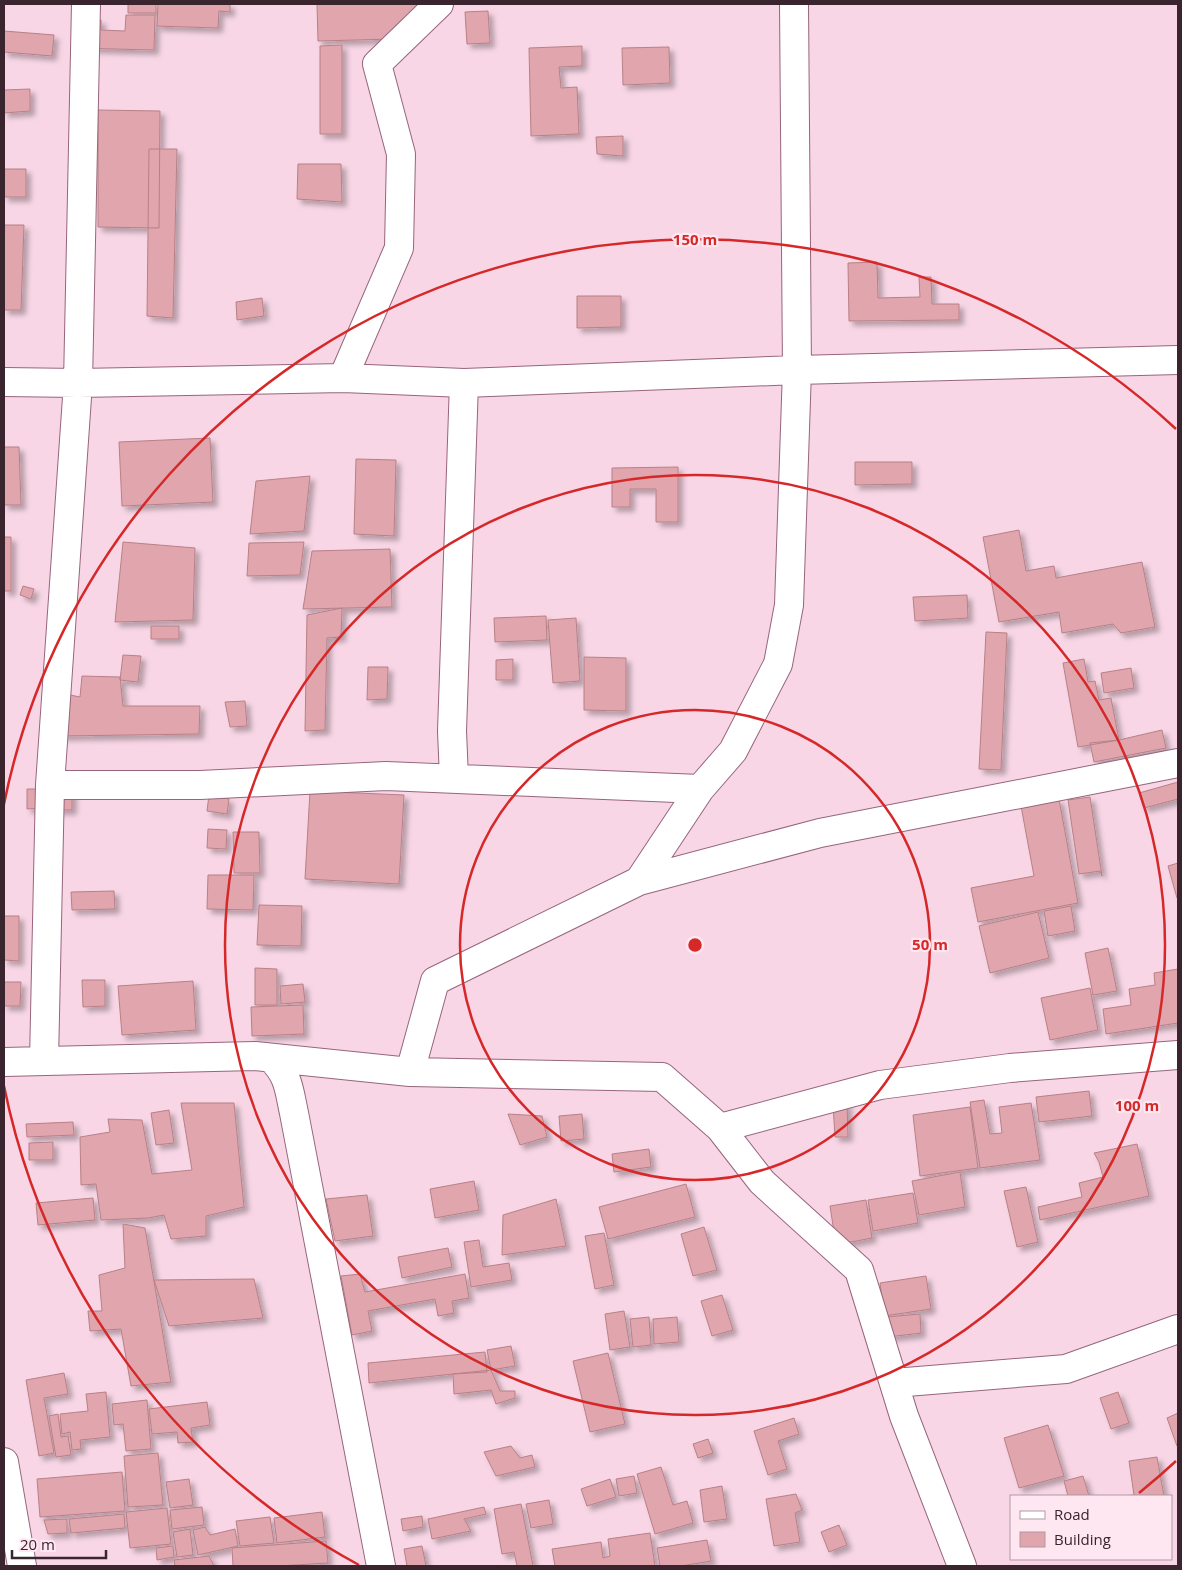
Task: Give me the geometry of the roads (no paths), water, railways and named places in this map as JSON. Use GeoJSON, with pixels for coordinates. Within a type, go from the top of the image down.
{"type":"FeatureCollection","features":[{"type":"Feature","properties":{"kind":"street"},"geometry":{"type":"LineString","coordinates":[[44,1061],[50,785],[78,383],[86,4]]}},
{"type":"Feature","properties":{"kind":"street"},"geometry":{"type":"LineString","coordinates":[[343,378],[399,248],[401,154],[377,64],[439,4]]}},
{"type":"Feature","properties":{"kind":"street"},"geometry":{"type":"LineString","coordinates":[[640,881],[700,789],[732,751],[778,664],[789,605],[796,370],[794,4]]}},
{"type":"Feature","properties":{"kind":"street"},"geometry":{"type":"LineString","coordinates":[[1148,360],[1178,339]]}},
{"type":"Feature","properties":{"kind":"street"},"geometry":{"type":"LineString","coordinates":[[4,382],[78,383],[343,378],[464,384],[796,370],[1178,360]]}},
{"type":"Feature","properties":{"kind":"street"},"geometry":{"type":"LineString","coordinates":[[454,778],[452,731],[464,384]]}},
{"type":"Feature","properties":{"kind":"street"},"geometry":{"type":"LineString","coordinates":[[410,1072],[435,981],[640,881],[820,833],[1178,763]]}},
{"type":"Feature","properties":{"kind":"street"},"geometry":{"type":"LineString","coordinates":[[50,785],[200,785],[386,776],[700,789]]}},
{"type":"Feature","properties":{"kind":"street"},"geometry":{"type":"LineString","coordinates":[[720,1128],[880,1085],[1010,1068],[1178,1055]]}},
{"type":"Feature","properties":{"kind":"street"},"geometry":{"type":"LineString","coordinates":[[4,1062],[255,1056],[410,1072],[662,1077],[720,1128],[762,1182],[858,1270],[904,1416],[962,1566]]}},
{"type":"Feature","properties":{"kind":"street"},"geometry":{"type":"LineString","coordinates":[[272,1059],[282,1068],[288,1081],[381,1566]]}},
{"type":"Feature","properties":{"kind":"street"},"geometry":{"type":"LineString","coordinates":[[894,1383],[1066,1369],[1178,1329]]}},
{"type":"Feature","properties":{"kind":"street"},"geometry":{"type":"LineString","coordinates":[[4,1462],[22,1566]]}}]}
